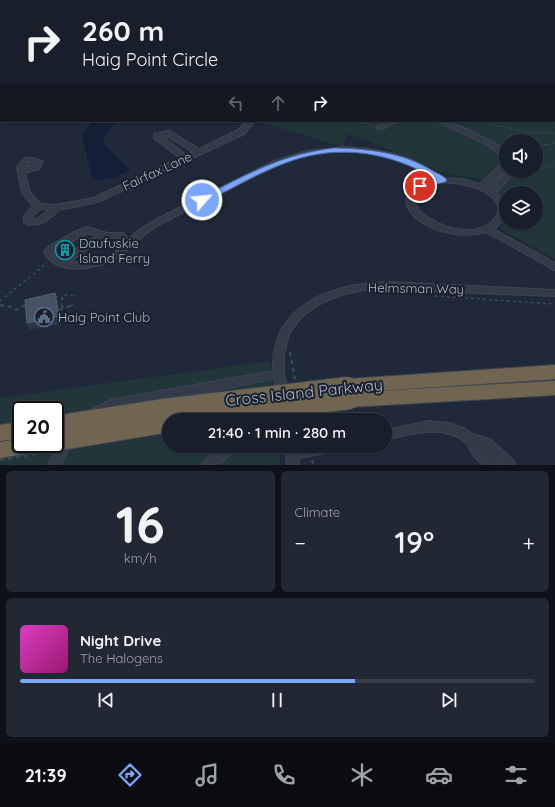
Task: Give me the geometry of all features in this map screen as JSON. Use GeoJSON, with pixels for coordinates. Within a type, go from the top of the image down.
{"type":"FeatureCollection","features":[{"type":"Feature","properties":{"kind":"highway","name":"Cross Island Parkway"},"geometry":{"type":"LineString","coordinates":[[64,424],[164,408],[349,393],[555,372]]}},
{"type":"Feature","properties":{"kind":"highway","name":"Cross Island Parkway"},"geometry":{"type":"LineString","coordinates":[[232,413],[349,393],[555,388]]}},
{"type":"Feature","properties":{"kind":"highway"},"geometry":{"type":"LineString","coordinates":[[64,441],[162,425]]}},
{"type":"Feature","properties":{"kind":"highway"},"geometry":{"type":"LineString","coordinates":[[0,433],[12,431]]}},
{"type":"Feature","properties":{"kind":"highway"},"geometry":{"type":"LineString","coordinates":[[0,450],[12,448]]}},
{"type":"Feature","properties":{"kind":"street","name":"Fairfax Lane"},"geometry":{"type":"LineString","coordinates":[[56,208],[39,222],[28,222],[26,220],[38,206],[56,208],[95,200],[241,132],[250,122]]}},
{"type":"Feature","properties":{"kind":"street"},"geometry":{"type":"LineString","coordinates":[[380,127],[391,122]]}},
{"type":"Feature","properties":{"kind":"street"},"geometry":{"type":"LineString","coordinates":[[442,122],[499,149]]}},
{"type":"Feature","properties":{"kind":"street"},"geometry":{"type":"LineString","coordinates":[[185,158],[157,136],[167,132],[199,152]]}},
{"type":"Feature","properties":{"kind":"street"},"geometry":{"type":"LineString","coordinates":[[108,236],[92,230],[83,231],[52,248],[49,255],[73,266],[90,264],[121,252],[143,231],[271,166],[293,158],[318,152],[335,150],[361,151],[392,156],[421,167],[442,180]]}},
{"type":"Feature","properties":{"kind":"street"},"geometry":{"type":"LineString","coordinates":[[482,187],[499,171]]}},
{"type":"Feature","properties":{"kind":"street"},"geometry":{"type":"LineString","coordinates":[[21,172],[26,193],[38,206]]}},
{"type":"Feature","properties":{"kind":"street"},"geometry":{"type":"LineString","coordinates":[[491,193],[505,178]]}},
{"type":"Feature","properties":{"kind":"street"},"geometry":{"type":"LineString","coordinates":[[442,180],[469,183],[482,187],[500,201],[503,209],[502,217],[497,223],[487,229],[474,232],[451,230],[429,224],[418,216],[412,208],[410,200],[412,192],[420,186],[430,182],[442,180]]}},
{"type":"Feature","properties":{"kind":"street"},"geometry":{"type":"LineString","coordinates":[[487,229],[555,267]]}},
{"type":"Feature","properties":{"kind":"street"},"geometry":{"type":"LineString","coordinates":[[58,260],[108,236],[143,231]]}},
{"type":"Feature","properties":{"kind":"street"},"geometry":{"type":"LineString","coordinates":[[120,235],[127,245]]}},
{"type":"Feature","properties":{"kind":"street","name":"Helmsman Way"},"geometry":{"type":"LineString","coordinates":[[286,413],[280,374],[279,358],[281,342],[294,321],[315,302],[345,289],[376,285],[555,293]]}},
{"type":"Feature","properties":{"kind":"street"},"geometry":{"type":"LineString","coordinates":[[54,465],[62,446],[77,427],[100,409],[135,400],[280,374]]}},
{"type":"Feature","properties":{"kind":"street"},"geometry":{"type":"LineString","coordinates":[[221,385],[225,413]]}},
{"type":"Feature","properties":{"kind":"street"},"geometry":{"type":"LineString","coordinates":[[392,434],[434,426],[455,430],[471,439],[487,444],[509,465]]}},
{"type":"Feature","properties":{"kind":"street"},"geometry":{"type":"LineString","coordinates":[[471,439],[482,457],[492,465]]}},
{"type":"Feature","properties":{"kind":"street"},"geometry":{"type":"LineString","coordinates":[[207,465],[223,453]]}},
{"type":"Feature","properties":{"kind":"path"},"geometry":{"type":"LineString","coordinates":[[364,122],[372,126],[380,127]]}},
{"type":"Feature","properties":{"kind":"path"},"geometry":{"type":"LineString","coordinates":[[483,122],[531,133],[555,133]]}},
{"type":"Feature","properties":{"kind":"path"},"geometry":{"type":"LineString","coordinates":[[543,145],[555,143]]}},
{"type":"Feature","properties":{"kind":"path"},"geometry":{"type":"LineString","coordinates":[[543,170],[555,164]]}},
{"type":"Feature","properties":{"kind":"path"},"geometry":{"type":"LineString","coordinates":[[0,301],[28,277],[58,260]]}},
{"type":"Feature","properties":{"kind":"path"},"geometry":{"type":"LineString","coordinates":[[62,298],[67,294],[77,296]]}},
{"type":"Feature","properties":{"kind":"path"},"geometry":{"type":"LineString","coordinates":[[53,296],[62,298]]}},
{"type":"Feature","properties":{"kind":"path"},"geometry":{"type":"LineString","coordinates":[[429,296],[555,304]]}},
{"type":"Feature","properties":{"kind":"path"},"geometry":{"type":"LineString","coordinates":[[62,298],[63,308]]}},
{"type":"Feature","properties":{"kind":"path"},"geometry":{"type":"LineString","coordinates":[[0,305],[12,307],[16,310],[32,302]]}},
{"type":"Feature","properties":{"kind":"path"},"geometry":{"type":"LineString","coordinates":[[59,310],[73,305]]}},
{"type":"Feature","properties":{"kind":"path"},"geometry":{"type":"LineString","coordinates":[[290,346],[289,357],[295,381]]}},
{"type":"Feature","properties":{"kind":"green space"},"geometry":{"type":"Polygon","coordinates":[[[262,122],[555,122],[555,259],[503,230],[543,230],[543,186],[499,186],[499,193],[480,179],[440,172],[367,140],[347,134],[343,147],[262,122]]]}},
{"type":"Feature","properties":{"kind":"green space"},"geometry":{"type":"Polygon","coordinates":[[[270,361],[275,413],[162,413],[162,453],[279,453],[280,465],[0,465],[0,398],[270,361]]]}},
{"type":"Feature","properties":{"kind":"water"},"geometry":{"type":"Polygon","coordinates":[[[92,122],[117,122],[107,132],[103,143],[130,170],[116,177],[96,180],[91,175],[82,135],[92,122]]]}},
{"type":"Feature","properties":{"kind":"building"},"geometry":{"type":"Polygon","coordinates":[[[66,240],[72,244],[63,250],[55,246],[66,240]]]}},
{"type":"Feature","properties":{"kind":"building","name":"Haig Point Club"},"geometry":{"type":"Polygon","coordinates":[[[55,293],[59,316],[27,323],[25,300],[55,293]]]}},
{"type":"Feature","properties":{"kind":"place","name":"Daufuskie Island Ferry"},"geometry":{"type":"Point","coordinates":[65,250]}},
{"type":"Feature","properties":{"kind":"place","name":"Haig Point Club"},"geometry":{"type":"Point","coordinates":[44,317]}},
{"type":"Feature","properties":{"kind":"route"},"geometry":{"type":"LineString","coordinates":[[202,200],[271,166],[309,153],[335,150],[379,153],[403,159],[433,173],[442,180],[430,182],[420,186]]}}]}
